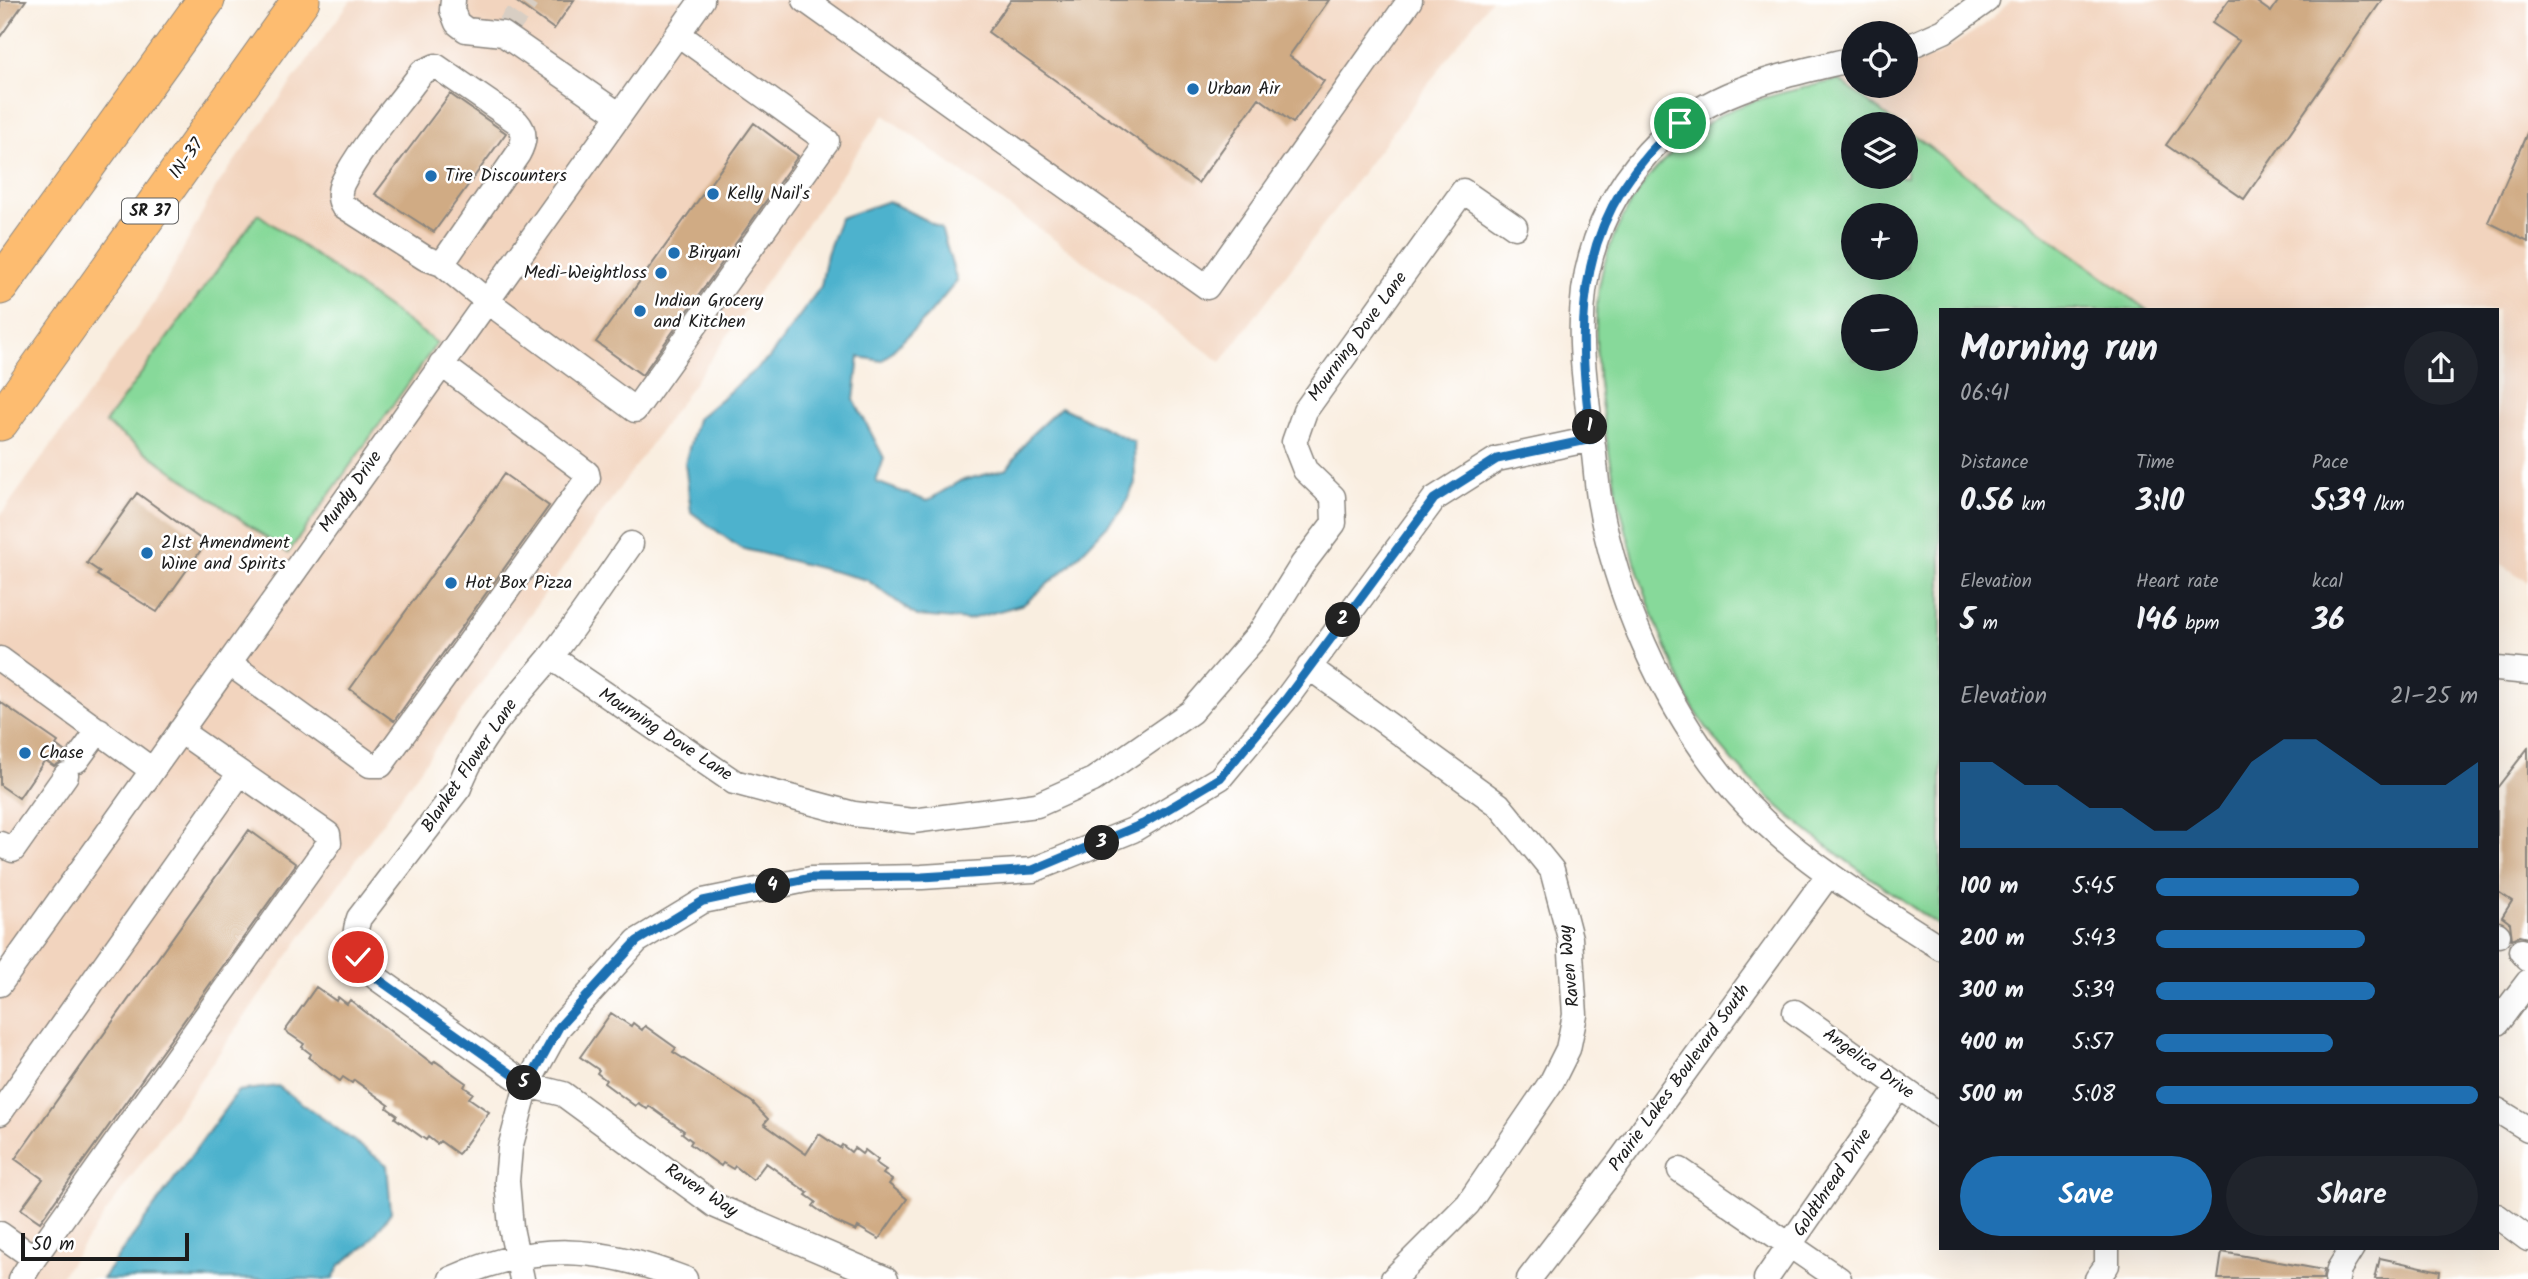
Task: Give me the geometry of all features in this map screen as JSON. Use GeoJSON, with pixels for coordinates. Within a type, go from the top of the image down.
{"type":"FeatureCollection","features":[{"type":"Feature","properties":{"kind":"highway"},"geometry":{"type":"LineString","coordinates":[[0,286],[206,0]]}},
{"type":"Feature","properties":{"kind":"highway","name":"IN-37"},"geometry":{"type":"LineString","coordinates":[[0,422],[300,0]]}},
{"type":"Feature","properties":{"kind":"street"},"geometry":{"type":"LineString","coordinates":[[453,0],[452,10],[457,23],[466,30],[503,34],[620,115]]}},
{"type":"Feature","properties":{"kind":"street","name":"Mundy Drive"},"geometry":{"type":"LineString","coordinates":[[0,984],[702,0]]}},
{"type":"Feature","properties":{"kind":"street"},"geometry":{"type":"LineString","coordinates":[[805,0],[1207,287],[1410,0]]}},
{"type":"Feature","properties":{"kind":"street"},"geometry":{"type":"LineString","coordinates":[[1918,43],[1944,31],[1987,0]]}},
{"type":"Feature","properties":{"kind":"street"},"geometry":{"type":"LineString","coordinates":[[442,264],[519,155],[524,139],[523,128],[517,122],[436,66],[422,72],[357,162],[341,186],[339,197],[342,205],[425,258],[442,264],[487,302],[635,410],[827,141],[678,34]]}},
{"type":"Feature","properties":{"kind":"street"},"geometry":{"type":"LineString","coordinates":[[1841,62],[1758,82],[1697,110],[1661,139],[1625,181],[1598,234],[1586,278],[1582,335],[1592,439],[1599,499],[1618,568],[1652,663],[1673,704],[1722,777],[1749,807],[1829,874],[1939,947]]}},
{"type":"Feature","properties":{"kind":"street","name":"Mourning Dove Lane"},"geometry":{"type":"LineString","coordinates":[[551,657],[734,782],[854,814],[932,821],[1037,805],[1093,780],[1191,712],[1261,631],[1302,565],[1334,523],[1333,497],[1305,470],[1294,442],[1305,411],[1463,191],[1515,227]]}},
{"type":"Feature","properties":{"kind":"street"},"geometry":{"type":"LineString","coordinates":[[229,663],[370,765],[381,765],[588,478],[587,473],[441,364]]}},
{"type":"Feature","properties":{"kind":"street"},"geometry":{"type":"LineString","coordinates":[[520,1267],[507,1181],[509,1148],[527,1085],[559,1027],[637,941],[703,901],[811,878],[922,877],[1033,870],[1133,830],[1220,778],[1309,667],[1434,499],[1497,459],[1592,439]]}},
{"type":"Feature","properties":{"kind":"street","name":"Blanket Flower Lane"},"geometry":{"type":"LineString","coordinates":[[527,1085],[366,969],[358,957],[354,932],[359,918],[459,788],[466,768],[497,720],[551,657],[631,544]]}},
{"type":"Feature","properties":{"kind":"street"},"geometry":{"type":"LineString","coordinates":[[0,659],[152,770]]}},
{"type":"Feature","properties":{"kind":"street","name":"Raven Way"},"geometry":{"type":"LineString","coordinates":[[1309,667],[1499,804],[1552,870],[1570,938],[1575,1015],[1568,1049],[1552,1081],[1468,1204],[1393,1279]]}},
{"type":"Feature","properties":{"kind":"street"},"geometry":{"type":"LineString","coordinates":[[2499,669],[2528,671]]}},
{"type":"Feature","properties":{"kind":"street"},"geometry":{"type":"LineString","coordinates":[[4,847],[13,850],[99,730]]}},
{"type":"Feature","properties":{"kind":"street"},"geometry":{"type":"LineString","coordinates":[[0,1234],[28,1269],[329,843],[328,834],[180,731]]}},
{"type":"Feature","properties":{"kind":"street"},"geometry":{"type":"LineString","coordinates":[[0,1113],[240,773]]}},
{"type":"Feature","properties":{"kind":"street","name":"Prairie Lakes Boulevard South"},"geometry":{"type":"LineString","coordinates":[[1529,1279],[1619,1162],[1829,874]]}},
{"type":"Feature","properties":{"kind":"street"},"geometry":{"type":"LineString","coordinates":[[2499,1020],[2528,982]]}},
{"type":"Feature","properties":{"kind":"street","name":"Angelica Drive"},"geometry":{"type":"LineString","coordinates":[[1795,1012],[1939,1115]]}},
{"type":"Feature","properties":{"kind":"street","name":"Raven Way"},"geometry":{"type":"LineString","coordinates":[[527,1085],[563,1094],[716,1206],[886,1279]]}},
{"type":"Feature","properties":{"kind":"street","name":"Goldthread Drive"},"geometry":{"type":"LineString","coordinates":[[1766,1279],[1899,1087]]}},
{"type":"Feature","properties":{"kind":"street"},"geometry":{"type":"LineString","coordinates":[[2499,1111],[2528,1129]]}},
{"type":"Feature","properties":{"kind":"street"},"geometry":{"type":"LineString","coordinates":[[1680,1170],[1839,1279]]}},
{"type":"Feature","properties":{"kind":"street"},"geometry":{"type":"LineString","coordinates":[[2499,1217],[2528,1239]]}},
{"type":"Feature","properties":{"kind":"street"},"geometry":{"type":"LineString","coordinates":[[2097,1279],[2107,1265],[2107,1250]]}},
{"type":"Feature","properties":{"kind":"street"},"geometry":{"type":"LineString","coordinates":[[2337,1279],[2339,1269],[2351,1250]]}},
{"type":"Feature","properties":{"kind":"street"},"geometry":{"type":"LineString","coordinates":[[451,1279],[487,1263],[520,1267],[575,1251],[612,1255],[645,1263],[685,1279]]}},
{"type":"Feature","properties":{"kind":"shaded area"},"geometry":{"type":"Polygon","coordinates":[[[351,0],[1491,0],[1221,362],[884,115],[59,1279],[0,1279],[0,516],[154,304],[216,187],[351,0]]]}},
{"type":"Feature","properties":{"kind":"shaded area"},"geometry":{"type":"Polygon","coordinates":[[[2012,0],[2528,0],[2528,582],[2499,562],[2499,308],[2144,308],[1918,139],[1918,112],[1881,112],[1863,98],[1918,98],[1918,62],[1938,55],[1984,25],[2012,0]]]}},
{"type":"Feature","properties":{"kind":"green space"},"geometry":{"type":"Polygon","coordinates":[[[1839,80],[1841,98],[1863,98],[1881,112],[1841,112],[1841,189],[1918,189],[1918,139],[2144,308],[1939,308],[1939,926],[1805,829],[1773,802],[1716,741],[1692,706],[1657,625],[1635,561],[1613,474],[1601,401],[1596,326],[1600,281],[1614,237],[1636,196],[1664,160],[1720,115],[1768,97],[1839,80]]]}},
{"type":"Feature","properties":{"kind":"green space"},"geometry":{"type":"Polygon","coordinates":[[[258,214],[437,343],[288,553],[105,423],[258,214]]]}},
{"type":"Feature","properties":{"kind":"water"},"geometry":{"type":"Polygon","coordinates":[[[888,201],[941,228],[957,281],[927,317],[882,361],[859,357],[854,400],[884,458],[876,482],[927,501],[960,481],[1007,469],[1032,434],[1061,407],[1134,442],[1135,483],[1123,509],[1069,566],[1024,604],[967,620],[917,616],[867,580],[740,548],[691,512],[685,463],[697,419],[769,358],[821,286],[827,254],[840,218],[888,201]]]}},
{"type":"Feature","properties":{"kind":"water"},"geometry":{"type":"Polygon","coordinates":[[[278,1086],[387,1165],[391,1212],[368,1244],[340,1265],[333,1279],[102,1279],[238,1091],[278,1086]]]}},
{"type":"Feature","properties":{"kind":"building"},"geometry":{"type":"Polygon","coordinates":[[[0,0],[26,0],[0,37],[0,0]]]}},
{"type":"Feature","properties":{"kind":"building"},"geometry":{"type":"Polygon","coordinates":[[[514,0],[574,0],[554,29],[514,0]]]}},
{"type":"Feature","properties":{"kind":"building","name":"Urban Air"},"geometry":{"type":"Polygon","coordinates":[[[1011,0],[1329,0],[1289,56],[1324,81],[1293,123],[1259,98],[1198,183],[988,32],[1011,0]]]}},
{"type":"Feature","properties":{"kind":"building"},"geometry":{"type":"Polygon","coordinates":[[[2229,0],[2254,0],[2271,12],[2279,0],[2382,0],[2244,199],[2166,145],[2239,41],[2212,23],[2229,0]]]}},
{"type":"Feature","properties":{"kind":"building","name":"Tire Discounters"},"geometry":{"type":"Polygon","coordinates":[[[450,94],[506,133],[434,232],[375,194],[450,94]]]}},
{"type":"Feature","properties":{"kind":"building"},"geometry":{"type":"Polygon","coordinates":[[[754,123],[798,156],[642,375],[596,342],[754,123]]]}},
{"type":"Feature","properties":{"kind":"building"},"geometry":{"type":"Polygon","coordinates":[[[2528,131],[2528,242],[2488,222],[2528,131]]]}},
{"type":"Feature","properties":{"kind":"building"},"geometry":{"type":"Polygon","coordinates":[[[504,474],[549,506],[394,721],[350,689],[504,474]]]}},
{"type":"Feature","properties":{"kind":"building","name":"21st Amendment Wine and Spirits"},"geometry":{"type":"Polygon","coordinates":[[[137,493],[206,543],[157,612],[97,575],[100,572],[87,563],[137,493]]]}},
{"type":"Feature","properties":{"kind":"building","name":"Chase"},"geometry":{"type":"Polygon","coordinates":[[[0,702],[58,742],[56,745],[65,752],[63,761],[54,766],[45,760],[19,798],[0,785],[0,702]]]}},
{"type":"Feature","properties":{"kind":"building"},"geometry":{"type":"Polygon","coordinates":[[[2528,748],[2528,938],[2519,936],[2512,939],[2510,923],[2502,917],[2512,901],[2499,892],[2499,785],[2528,748]]]}},
{"type":"Feature","properties":{"kind":"building"},"geometry":{"type":"Polygon","coordinates":[[[249,830],[296,864],[40,1222],[21,1209],[43,1179],[15,1159],[249,830]]]}},
{"type":"Feature","properties":{"kind":"building"},"geometry":{"type":"Polygon","coordinates":[[[316,987],[336,1001],[338,997],[347,1004],[350,1000],[433,1064],[435,1061],[466,1083],[464,1087],[473,1093],[469,1098],[489,1112],[458,1154],[440,1141],[437,1144],[428,1137],[426,1140],[395,1118],[397,1115],[387,1108],[389,1105],[354,1080],[352,1083],[343,1077],[340,1081],[309,1058],[311,1054],[302,1047],[304,1044],[285,1031],[316,987]]]}},
{"type":"Feature","properties":{"kind":"building"},"geometry":{"type":"Polygon","coordinates":[[[611,1013],[631,1026],[633,1023],[642,1030],[645,1026],[676,1048],[673,1052],[752,1102],[768,1119],[764,1124],[806,1154],[819,1134],[840,1148],[842,1145],[851,1152],[854,1148],[862,1154],[865,1150],[878,1160],[876,1163],[886,1170],[883,1174],[892,1180],[889,1184],[907,1199],[879,1239],[858,1227],[856,1231],[834,1221],[813,1206],[816,1202],[806,1195],[808,1193],[766,1163],[753,1180],[735,1166],[733,1169],[723,1163],[721,1166],[690,1144],[692,1141],[682,1133],[684,1131],[649,1106],[647,1109],[638,1103],[635,1106],[604,1083],[606,1080],[597,1073],[599,1070],[580,1057],[611,1013]]]}},
{"type":"Feature","properties":{"kind":"building"},"geometry":{"type":"Polygon","coordinates":[[[2222,1252],[2324,1270],[2323,1279],[2218,1279],[2222,1252]]]}},
{"type":"Feature","properties":{"kind":"building"},"geometry":{"type":"Polygon","coordinates":[[[2380,1258],[2440,1271],[2439,1279],[2375,1279],[2380,1258]]]}},
{"type":"Feature","properties":{"kind":"tunnel"},"geometry":{"type":"LineString","coordinates":[[503,34],[527,0]]}},
{"type":"Feature","properties":{"kind":"place","name":"Urban Air"},"geometry":{"type":"Point","coordinates":[1193,89]}},
{"type":"Feature","properties":{"kind":"place","name":"Tire Discounters"},"geometry":{"type":"Point","coordinates":[431,176]}},
{"type":"Feature","properties":{"kind":"place","name":"Kelly Nail's"},"geometry":{"type":"Point","coordinates":[713,194]}},
{"type":"Feature","properties":{"kind":"place","name":"Biryani"},"geometry":{"type":"Point","coordinates":[674,253]}},
{"type":"Feature","properties":{"kind":"place","name":"Medi-Weightloss"},"geometry":{"type":"Point","coordinates":[661,273]}},
{"type":"Feature","properties":{"kind":"place","name":"Indian Grocery and Kitchen"},"geometry":{"type":"Point","coordinates":[640,311]}},
{"type":"Feature","properties":{"kind":"place","name":"21st Amendment Wine and Spirits"},"geometry":{"type":"Point","coordinates":[147,553]}},
{"type":"Feature","properties":{"kind":"place","name":"Hot Box Pizza"},"geometry":{"type":"Point","coordinates":[451,583]}},
{"type":"Feature","properties":{"kind":"place","name":"Chase"},"geometry":{"type":"Point","coordinates":[25,753]}},
{"type":"Feature","properties":{"kind":"route"},"geometry":{"type":"LineString","coordinates":[[358,957],[366,969],[378,979],[527,1085],[559,1027],[637,941],[703,901],[811,878],[922,877],[1033,870],[1133,830],[1220,778],[1286,699],[1434,499],[1497,459],[1592,439],[1587,409],[1582,335],[1590,258],[1598,234],[1625,181],[1641,160],[1680,123]]}}]}
